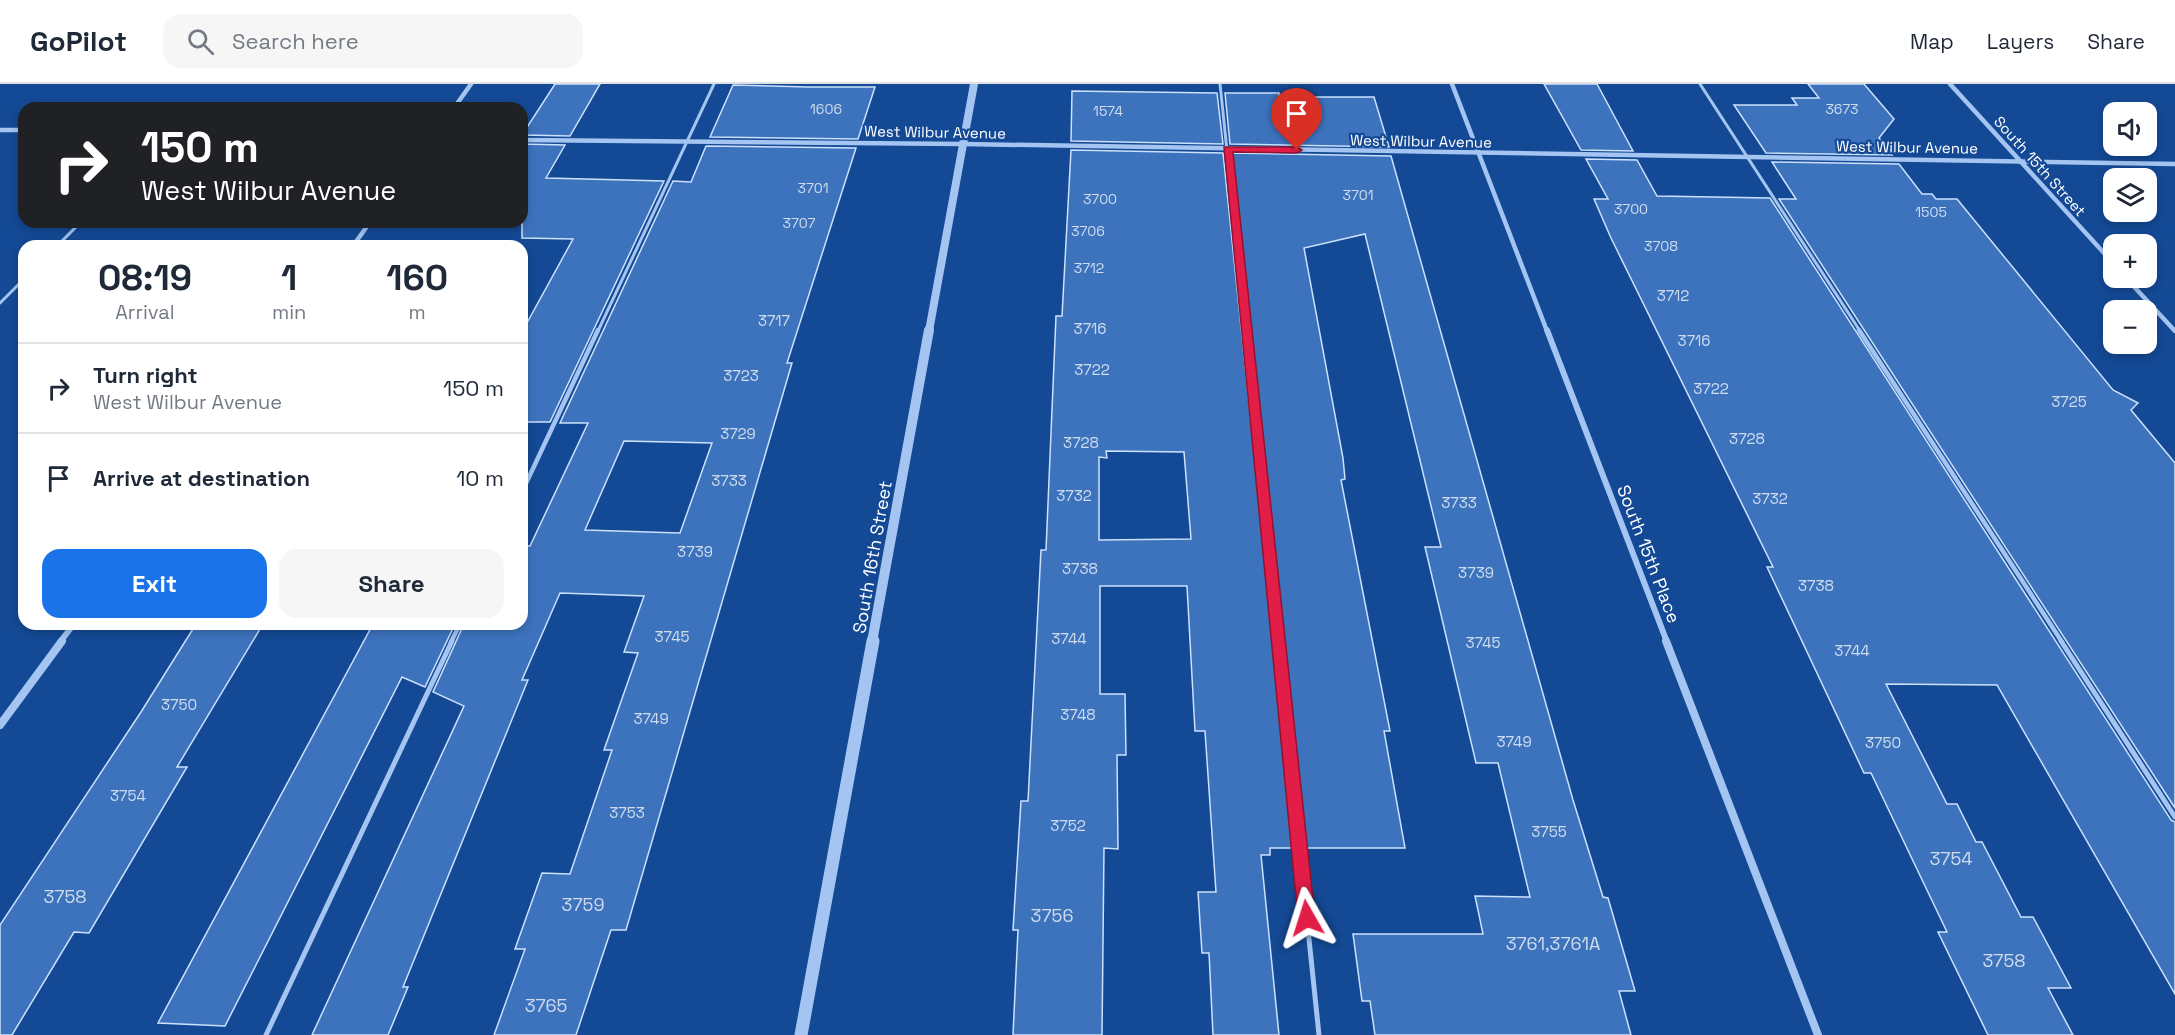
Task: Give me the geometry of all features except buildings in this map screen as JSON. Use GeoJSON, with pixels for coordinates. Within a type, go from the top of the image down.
{"type":"FeatureCollection","features":[{"type":"Feature","properties":{"kind":"street"},"geometry":{"type":"LineString","coordinates":[[458,102],[471,84]]}},
{"type":"Feature","properties":{"kind":"street","name":"South 16th Street"},"geometry":{"type":"LineString","coordinates":[[801,1035],[974,84]]}},
{"type":"Feature","properties":{"kind":"street","name":"South 15th Place"},"geometry":{"type":"LineString","coordinates":[[1452,84],[1818,1035]]}},
{"type":"Feature","properties":{"kind":"street","name":"South 15th Street"},"geometry":{"type":"LineString","coordinates":[[1950,84],[2103,252]]}},
{"type":"Feature","properties":{"kind":"street"},"geometry":{"type":"LineString","coordinates":[[0,130],[18,130]]}},
{"type":"Feature","properties":{"kind":"street","name":"West Wilbur Avenue"},"geometry":{"type":"LineString","coordinates":[[528,140],[964,144],[2175,164]]}},
{"type":"Feature","properties":{"kind":"street"},"geometry":{"type":"LineString","coordinates":[[2135,288],[2175,331]]}},
{"type":"Feature","properties":{"kind":"street"},"geometry":{"type":"LineString","coordinates":[[0,725],[70,630]]}},
{"type":"Feature","properties":{"kind":"lane"},"geometry":{"type":"LineString","coordinates":[[528,479],[714,84]]}},
{"type":"Feature","properties":{"kind":"lane"},"geometry":{"type":"LineString","coordinates":[[1220,84],[1319,1035]]}},
{"type":"Feature","properties":{"kind":"lane"},"geometry":{"type":"LineString","coordinates":[[1700,84],[2175,817]]}},
{"type":"Feature","properties":{"kind":"lane"},"geometry":{"type":"LineString","coordinates":[[63,240],[75,228]]}},
{"type":"Feature","properties":{"kind":"lane"},"geometry":{"type":"LineString","coordinates":[[0,303],[18,285]]}},
{"type":"Feature","properties":{"kind":"lane"},"geometry":{"type":"LineString","coordinates":[[266,1035],[457,630]]}},
{"type":"Feature","properties":{"kind":"route"},"geometry":{"type":"LineString","coordinates":[[1297,150],[1228,149],[1307,918]]}}]}
